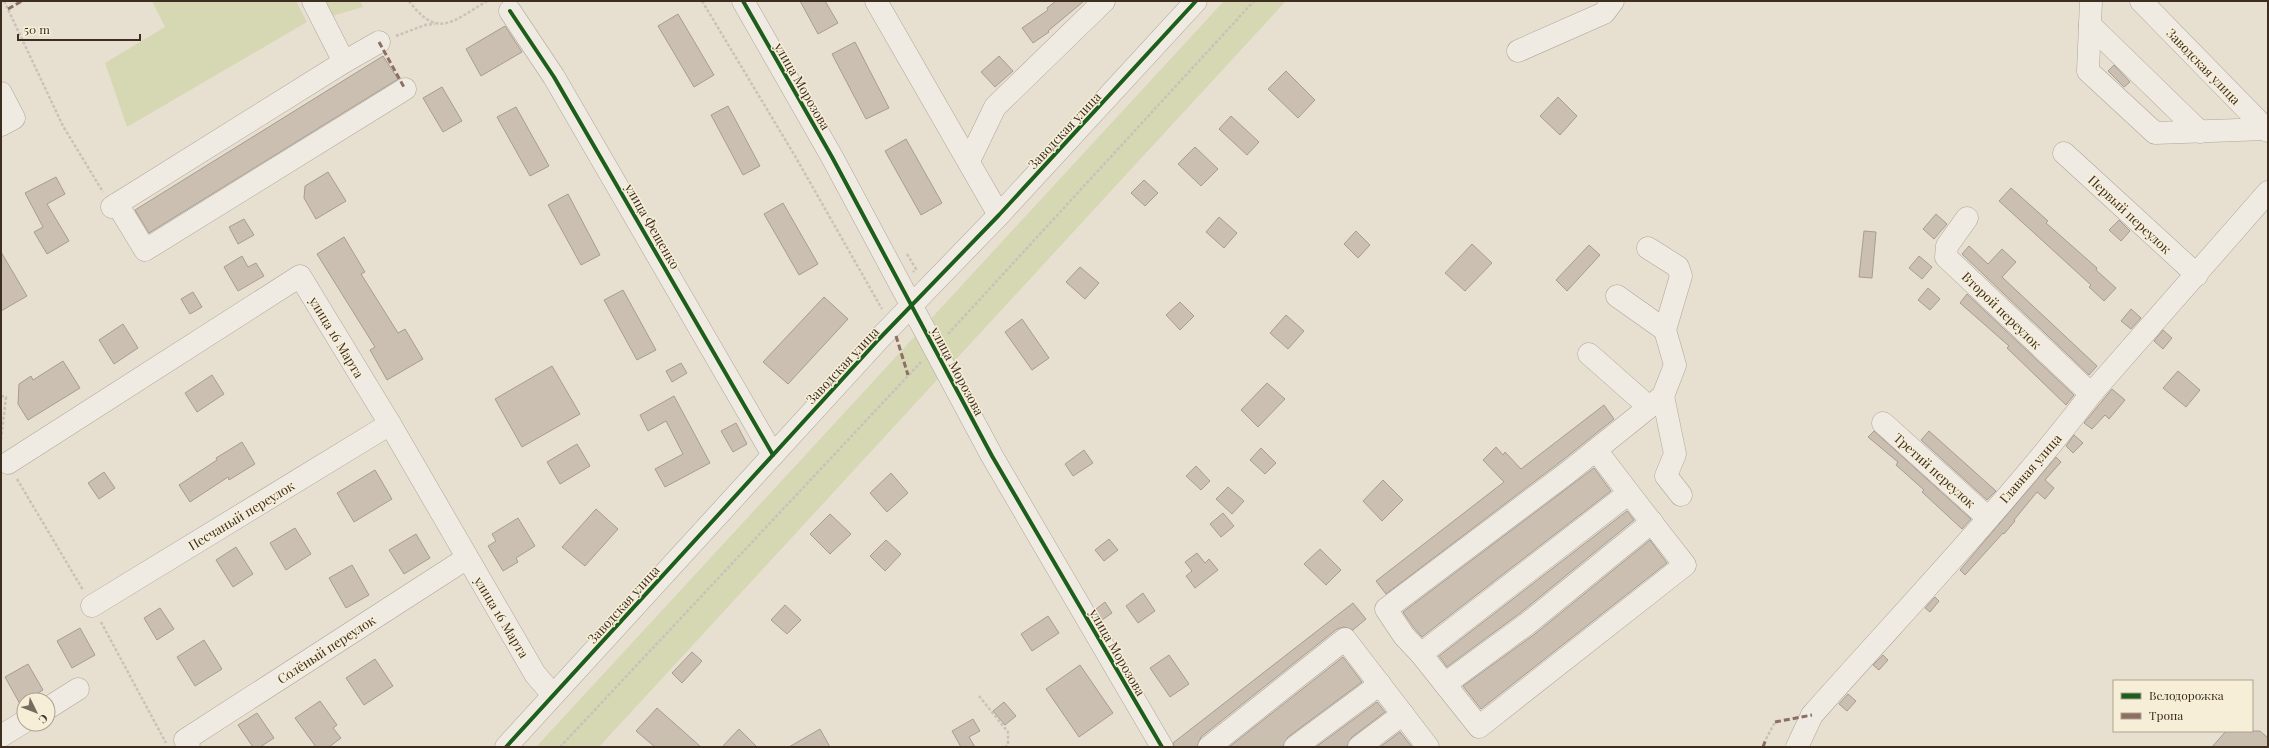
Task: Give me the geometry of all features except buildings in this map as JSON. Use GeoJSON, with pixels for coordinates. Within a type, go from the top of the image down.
{"type":"FeatureCollection","features":[{"type":"Feature","properties":{"kind":"street"},"geometry":{"type":"LineString","coordinates":[[313,1],[344,62]]}},
{"type":"Feature","properties":{"kind":"street","name":"улица Морозова"},"geometry":{"type":"LineString","coordinates":[[743,1],[832,157],[992,456],[1162,747]]}},
{"type":"Feature","properties":{"kind":"street"},"geometry":{"type":"LineString","coordinates":[[876,1],[999,215]]}},
{"type":"Feature","properties":{"kind":"street"},"geometry":{"type":"LineString","coordinates":[[969,162],[995,107],[1104,1]]}},
{"type":"Feature","properties":{"kind":"street","name":"Заводская улица"},"geometry":{"type":"LineString","coordinates":[[506,747],[879,339],[999,215],[1196,1]]}},
{"type":"Feature","properties":{"kind":"street"},"geometry":{"type":"LineString","coordinates":[[1518,51],[1604,13],[1613,1]]}},
{"type":"Feature","properties":{"kind":"street"},"geometry":{"type":"LineString","coordinates":[[2091,1],[2088,71],[2155,133],[2267,130]]}},
{"type":"Feature","properties":{"kind":"street","name":"Заводская улица"},"geometry":{"type":"LineString","coordinates":[[2141,1],[2267,130]]}},
{"type":"Feature","properties":{"kind":"street","name":"улица Фещенко"},"geometry":{"type":"LineString","coordinates":[[510,11],[554,77],[773,455]]}},
{"type":"Feature","properties":{"kind":"street"},"geometry":{"type":"LineString","coordinates":[[2090,25],[2200,132]]}},
{"type":"Feature","properties":{"kind":"street"},"geometry":{"type":"LineString","coordinates":[[379,42],[344,62],[114,205],[145,250],[405,89]]}},
{"type":"Feature","properties":{"kind":"street"},"geometry":{"type":"LineString","coordinates":[[1,92],[14,118],[1,125]]}},
{"type":"Feature","properties":{"kind":"street","name":"Первый переулок"},"geometry":{"type":"LineString","coordinates":[[2064,152],[2197,275]]}},
{"type":"Feature","properties":{"kind":"street","name":"Главная улица"},"geometry":{"type":"LineString","coordinates":[[1797,747],[1812,715],[1987,517],[2068,423],[2090,394],[2197,275],[2268,192]]}},
{"type":"Feature","properties":{"kind":"street","name":"Второй переулок"},"geometry":{"type":"LineString","coordinates":[[1967,218],[1947,246],[1946,256],[2090,394]]}},
{"type":"Feature","properties":{"kind":"street"},"geometry":{"type":"LineString","coordinates":[[1596,450],[1685,565],[1479,727],[1421,654],[1404,636],[1386,609],[1596,450],[1656,401],[1675,365],[1665,330],[1681,276],[1678,267],[1648,248]]}},
{"type":"Feature","properties":{"kind":"street","name":"улица 16 Марта"},"geometry":{"type":"LineString","coordinates":[[8,464],[300,276],[390,424],[535,674],[553,695]]}},
{"type":"Feature","properties":{"kind":"street"},"geometry":{"type":"LineString","coordinates":[[1617,296],[1665,330]]}},
{"type":"Feature","properties":{"kind":"street"},"geometry":{"type":"LineString","coordinates":[[1589,354],[1656,401],[1675,454],[1666,476],[1681,495]]}},
{"type":"Feature","properties":{"kind":"street","name":"Песчаный переулок"},"geometry":{"type":"LineString","coordinates":[[92,606],[390,424]]}},
{"type":"Feature","properties":{"kind":"street","name":"Третий переулок"},"geometry":{"type":"LineString","coordinates":[[1883,424],[1987,517]]}},
{"type":"Feature","properties":{"kind":"street"},"geometry":{"type":"LineString","coordinates":[[1421,654],[1629,493]]}},
{"type":"Feature","properties":{"kind":"street"},"geometry":{"type":"LineString","coordinates":[[1445,684],[1527,624],[1652,522]]}},
{"type":"Feature","properties":{"kind":"street","name":"Солёный переулок"},"geometry":{"type":"LineString","coordinates":[[187,743],[467,558]]}},
{"type":"Feature","properties":{"kind":"street"},"geometry":{"type":"LineString","coordinates":[[1209,747],[1345,639],[1428,747]]}},
{"type":"Feature","properties":{"kind":"street"},"geometry":{"type":"LineString","coordinates":[[1295,747],[1380,684]]}},
{"type":"Feature","properties":{"kind":"street"},"geometry":{"type":"LineString","coordinates":[[56,703],[78,689]]}},
{"type":"Feature","properties":{"kind":"street"},"geometry":{"type":"LineString","coordinates":[[1359,747],[1403,714]]}},
{"type":"Feature","properties":{"kind":"street"},"geometry":{"type":"LineString","coordinates":[[1,736],[16,727]]}},
{"type":"Feature","properties":{"kind":"path"},"geometry":{"type":"LineString","coordinates":[[4,1],[63,126],[114,205]]}},
{"type":"Feature","properties":{"kind":"path"},"geometry":{"type":"LineString","coordinates":[[409,1],[420,15],[436,24]]}},
{"type":"Feature","properties":{"kind":"path"},"geometry":{"type":"LineString","coordinates":[[379,42],[424,25],[447,24],[487,1]]}},
{"type":"Feature","properties":{"kind":"path"},"geometry":{"type":"LineString","coordinates":[[702,1],[806,176],[882,309],[882,315]]}},
{"type":"Feature","properties":{"kind":"path"},"geometry":{"type":"LineString","coordinates":[[560,747],[934,348],[1254,1]]}},
{"type":"Feature","properties":{"kind":"path"},"geometry":{"type":"LineString","coordinates":[[1,396],[6,397],[1,440]]}},
{"type":"Feature","properties":{"kind":"path"},"geometry":{"type":"LineString","coordinates":[[979,696],[1008,732],[1008,744],[1006,747]]}},
{"type":"Feature","properties":{"kind":"path"},"geometry":{"type":"LineString","coordinates":[[1766,739],[1775,722]]}},
{"type":"Feature","properties":{"kind":"green space"},"geometry":{"type":"Polygon","coordinates":[[[152,1],[296,1],[307,22],[127,127],[105,63],[165,27],[152,1]]]}},
{"type":"Feature","properties":{"kind":"green space"},"geometry":{"type":"Polygon","coordinates":[[[324,1],[360,1],[363,7],[332,16],[324,1]]]}},
{"type":"Feature","properties":{"kind":"green space"},"geometry":{"type":"Polygon","coordinates":[[[1224,1],[1286,1],[599,747],[536,747],[1224,1]]]}},
{"type":"Feature","properties":{"kind":"marked path"},"geometry":{"type":"LineString","coordinates":[[8,9],[22,1]]}},
{"type":"Feature","properties":{"kind":"marked path"},"geometry":{"type":"LineString","coordinates":[[379,42],[405,89]]}},
{"type":"Feature","properties":{"kind":"marked path"},"geometry":{"type":"LineString","coordinates":[[896,336],[908,375]]}},
{"type":"Feature","properties":{"kind":"marked path"},"geometry":{"type":"LineString","coordinates":[[1775,722],[1812,715]]}},
{"type":"Feature","properties":{"kind":"marked path"},"geometry":{"type":"LineString","coordinates":[[1763,747],[1766,739]]}},
{"type":"Feature","properties":{"kind":"cycle path"},"geometry":{"type":"LineString","coordinates":[[743,1],[832,157],[992,456],[1162,747]]}},
{"type":"Feature","properties":{"kind":"cycle path"},"geometry":{"type":"LineString","coordinates":[[506,747],[879,339],[999,215],[1196,1]]}},
{"type":"Feature","properties":{"kind":"cycle path"},"geometry":{"type":"LineString","coordinates":[[510,11],[554,77],[773,455]]}}]}
